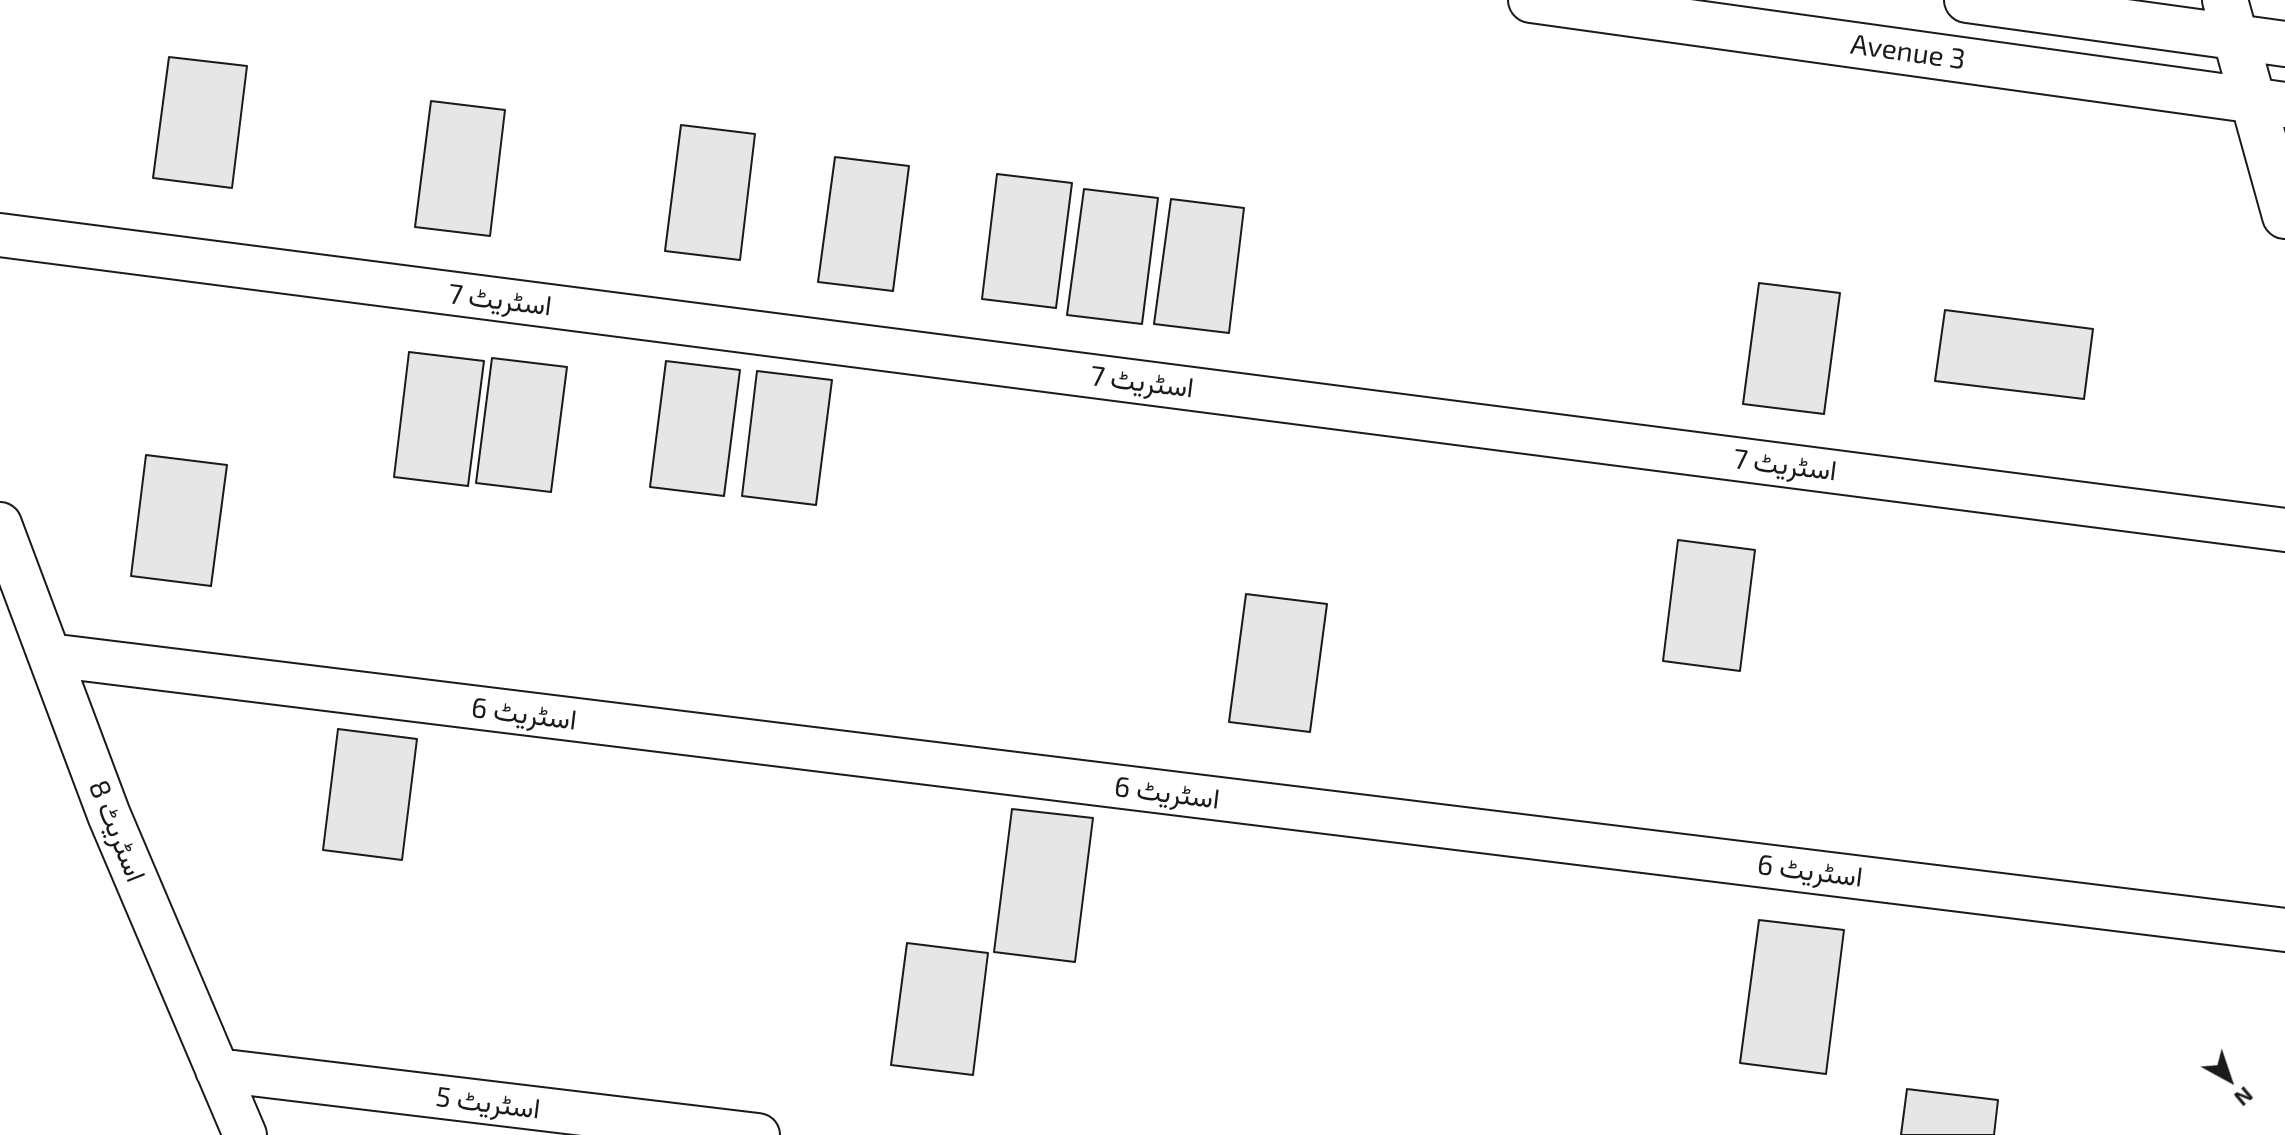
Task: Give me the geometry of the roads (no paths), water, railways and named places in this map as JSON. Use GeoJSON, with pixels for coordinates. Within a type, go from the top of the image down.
{"type":"FeatureCollection","features":[{"type":"Feature","properties":{"kind":"main road","name":"Avenue 3"},"geometry":{"type":"LineString","coordinates":[[1531,0],[2268,102]]}},
{"type":"Feature","properties":{"kind":"main road"},"geometry":{"type":"LineString","coordinates":[[1967,0],[2231,19],[2285,44]]}},
{"type":"Feature","properties":{"kind":"main road"},"geometry":{"type":"LineString","coordinates":[[2231,19],[2268,102],[2285,216]]}},
{"type":"Feature","properties":{"kind":"street","name":"اسٹریٹ 7"},"geometry":{"type":"LineString","coordinates":[[0,235],[2285,530]]}},
{"type":"Feature","properties":{"kind":"street","name":"اسٹریٹ 8"},"geometry":{"type":"LineString","coordinates":[[0,524],[109,815],[245,1135]]}},
{"type":"Feature","properties":{"kind":"street","name":"اسٹریٹ 6"},"geometry":{"type":"LineString","coordinates":[[49,655],[2285,930]]}},
{"type":"Feature","properties":{"kind":"street","name":"اسٹریٹ 5"},"geometry":{"type":"LineString","coordinates":[[217,1070],[758,1135]]}}]}
